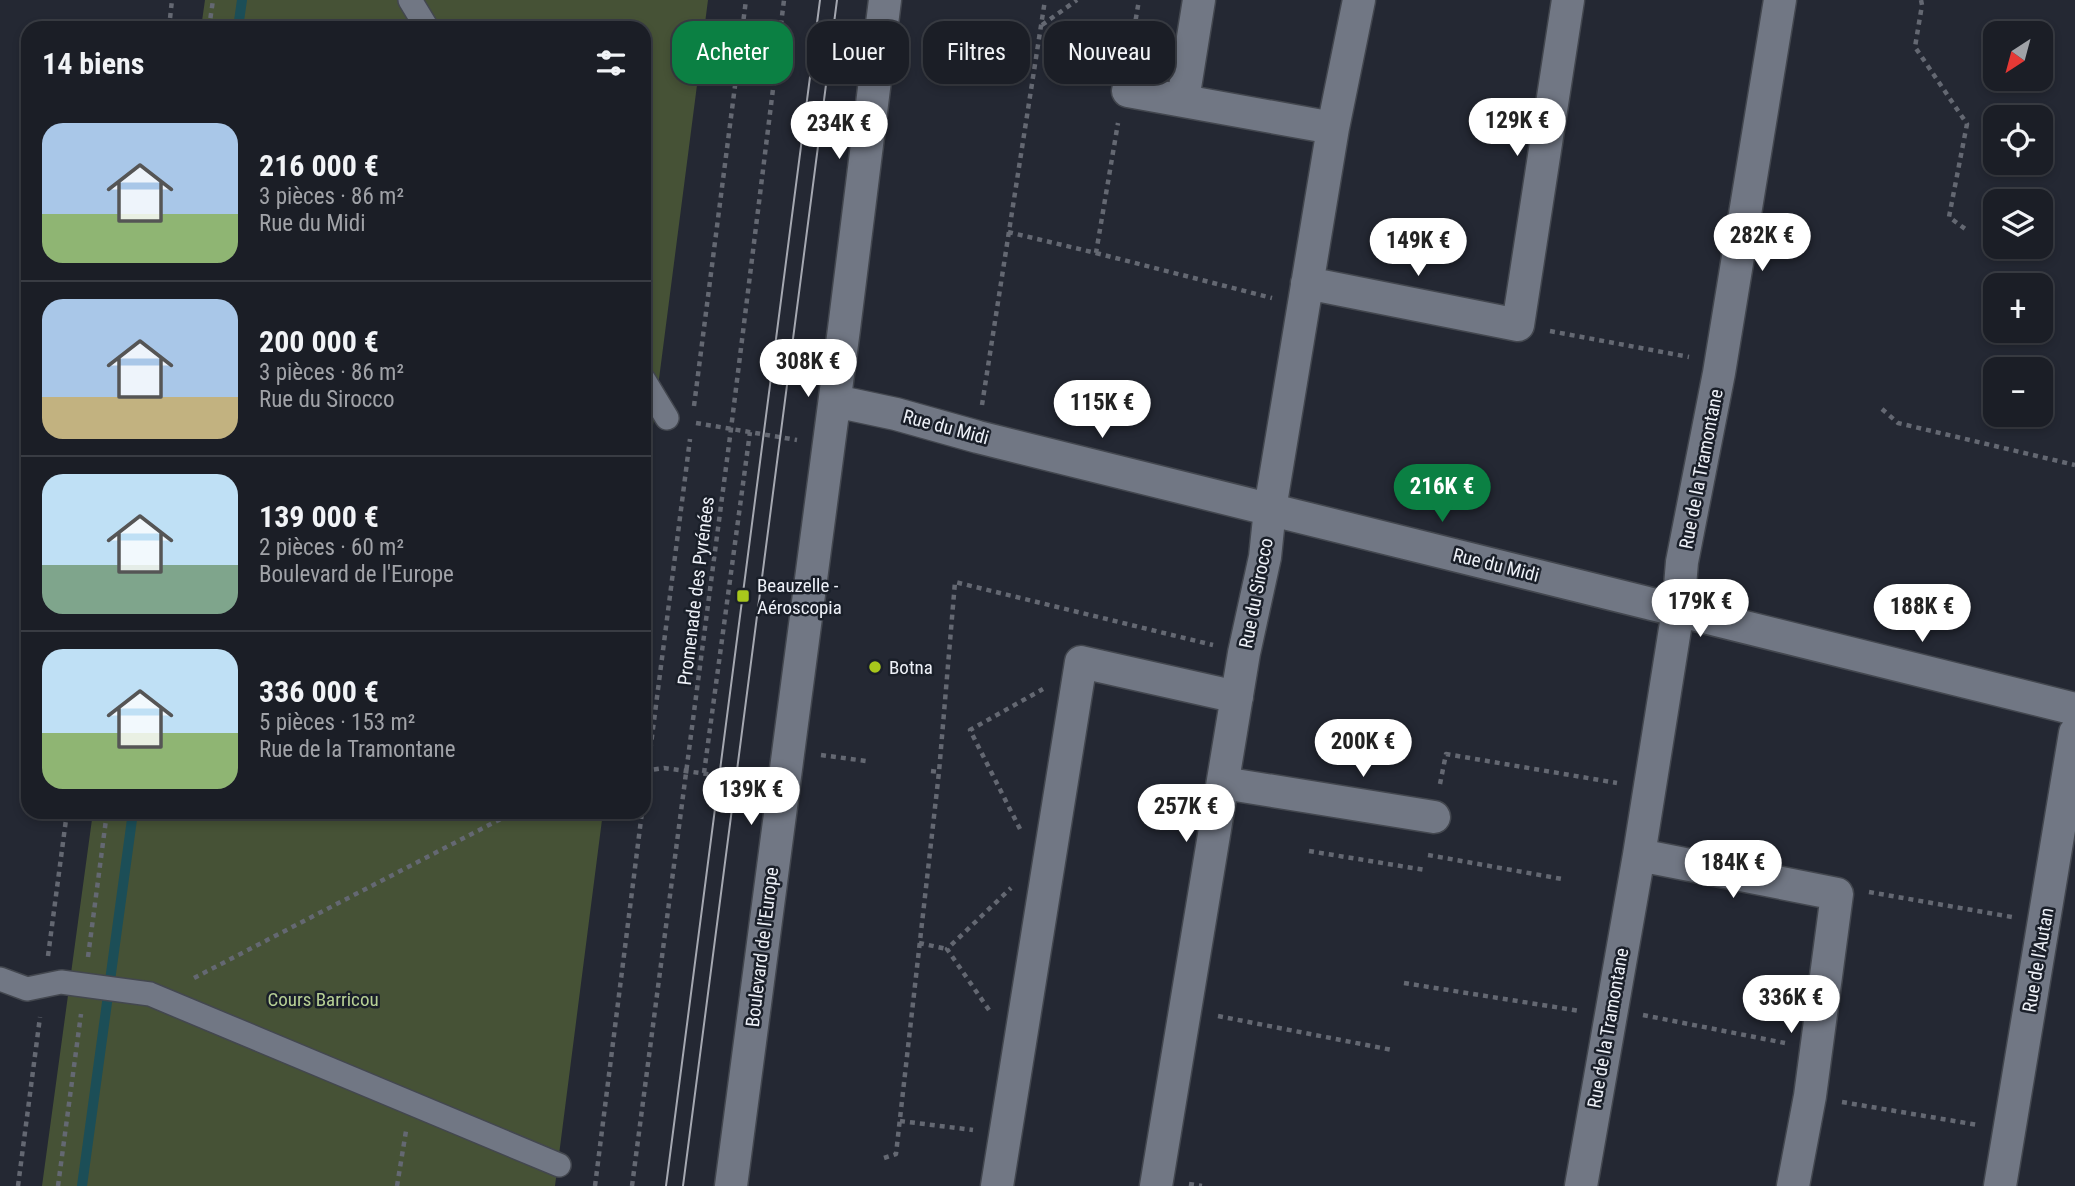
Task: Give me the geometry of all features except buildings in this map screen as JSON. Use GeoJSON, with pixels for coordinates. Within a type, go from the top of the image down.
{"type":"FeatureCollection","features":[{"type":"Feature","properties":{"kind":"street"},"geometry":{"type":"LineString","coordinates":[[410,0],[423,21]]}},
{"type":"Feature","properties":{"kind":"street","name":"Boulevard de l'Europe"},"geometry":{"type":"LineString","coordinates":[[731,1186],[885,0]]}},
{"type":"Feature","properties":{"kind":"street"},"geometry":{"type":"LineString","coordinates":[[1183,100],[1199,0]]}},
{"type":"Feature","properties":{"kind":"street","name":"Rue du Sirocco"},"geometry":{"type":"LineString","coordinates":[[1156,1186],[1244,653],[1265,558],[1270,509],[1333,128],[1359,0]]}},
{"type":"Feature","properties":{"kind":"street"},"geometry":{"type":"LineString","coordinates":[[1307,283],[1518,325],[1568,0]]}},
{"type":"Feature","properties":{"kind":"street","name":"Rue de la Tramontane"},"geometry":{"type":"LineString","coordinates":[[1581,1186],[1639,855],[1678,610],[1682,562],[1719,373],[1780,0]]}},
{"type":"Feature","properties":{"kind":"street"},"geometry":{"type":"LineString","coordinates":[[1125,90],[1333,128]]}},
{"type":"Feature","properties":{"kind":"street"},"geometry":{"type":"LineString","coordinates":[[651,392],[667,418]]}},
{"type":"Feature","properties":{"kind":"street","name":"Rue du Midi"},"geometry":{"type":"LineString","coordinates":[[835,401],[2075,709]]}},
{"type":"Feature","properties":{"kind":"street"},"geometry":{"type":"LineString","coordinates":[[997,1186],[1081,662],[1237,696]]}},
{"type":"Feature","properties":{"kind":"street","name":"Rue de l'Autan"},"geometry":{"type":"LineString","coordinates":[[2000,1186],[2075,733]]}},
{"type":"Feature","properties":{"kind":"street"},"geometry":{"type":"LineString","coordinates":[[1223,783],[1434,817]]}},
{"type":"Feature","properties":{"kind":"street"},"geometry":{"type":"LineString","coordinates":[[1639,855],[1837,894],[1815,1048],[1811,1096],[1793,1186]]}},
{"type":"Feature","properties":{"kind":"street"},"geometry":{"type":"LineString","coordinates":[[0,979],[27,989],[61,982],[150,994],[559,1165]]}},
{"type":"Feature","properties":{"kind":"path"},"geometry":{"type":"LineString","coordinates":[[170,21],[172,0]]}},
{"type":"Feature","properties":{"kind":"path"},"geometry":{"type":"LineString","coordinates":[[210,21],[213,0]]}},
{"type":"Feature","properties":{"kind":"path"},"geometry":{"type":"LineString","coordinates":[[694,408],[746,0]]}},
{"type":"Feature","properties":{"kind":"path","name":"Promenade des Pyrénées"},"geometry":{"type":"LineString","coordinates":[[632,1186],[784,0]]}},
{"type":"Feature","properties":{"kind":"path"},"geometry":{"type":"LineString","coordinates":[[978,437],[1045,0]]}},
{"type":"Feature","properties":{"kind":"path"},"geometry":{"type":"LineString","coordinates":[[1042,26],[1077,0]]}},
{"type":"Feature","properties":{"kind":"path"},"geometry":{"type":"LineString","coordinates":[[1096,253],[1139,0]]}},
{"type":"Feature","properties":{"kind":"path"},"geometry":{"type":"LineString","coordinates":[[1921,0],[1915,47],[1967,124],[1949,217],[1968,231]]}},
{"type":"Feature","properties":{"kind":"path"},"geometry":{"type":"LineString","coordinates":[[1008,232],[1280,301]]}},
{"type":"Feature","properties":{"kind":"path"},"geometry":{"type":"LineString","coordinates":[[1518,325],[1690,357]]}},
{"type":"Feature","properties":{"kind":"path"},"geometry":{"type":"LineString","coordinates":[[1882,409],[1898,423],[2075,466]]}},
{"type":"Feature","properties":{"kind":"path"},"geometry":{"type":"LineString","coordinates":[[709,425],[796,439],[794,452]]}},
{"type":"Feature","properties":{"kind":"path"},"geometry":{"type":"LineString","coordinates":[[704,773],[750,432]]}},
{"type":"Feature","properties":{"kind":"path"},"geometry":{"type":"LineString","coordinates":[[651,734],[691,436]]}},
{"type":"Feature","properties":{"kind":"path"},"geometry":{"type":"LineString","coordinates":[[884,1158],[896,1154],[939,772],[955,582],[1244,653]]}},
{"type":"Feature","properties":{"kind":"path"},"geometry":{"type":"LineString","coordinates":[[1025,838],[970,730],[1068,675],[1078,676]]}},
{"type":"Feature","properties":{"kind":"path"},"geometry":{"type":"LineString","coordinates":[[787,750],[866,761]]}},
{"type":"Feature","properties":{"kind":"path"},"geometry":{"type":"LineString","coordinates":[[1434,817],[1446,754],[1625,784]]}},
{"type":"Feature","properties":{"kind":"path"},"geometry":{"type":"LineString","coordinates":[[651,770],[664,768],[750,780],[752,766]]}},
{"type":"Feature","properties":{"kind":"path"},"geometry":{"type":"LineString","coordinates":[[931,771],[939,772]]}},
{"type":"Feature","properties":{"kind":"path"},"geometry":{"type":"LineString","coordinates":[[150,994],[197,977],[238,957],[501,819]]}},
{"type":"Feature","properties":{"kind":"path"},"geometry":{"type":"LineString","coordinates":[[595,1186],[641,819]]}},
{"type":"Feature","properties":{"kind":"path"},"geometry":{"type":"LineString","coordinates":[[1309,850],[1425,870]]}},
{"type":"Feature","properties":{"kind":"path"},"geometry":{"type":"LineString","coordinates":[[1428,855],[1562,879]]}},
{"type":"Feature","properties":{"kind":"path"},"geometry":{"type":"LineString","coordinates":[[947,948],[1017,882]]}},
{"type":"Feature","properties":{"kind":"path"},"geometry":{"type":"LineString","coordinates":[[1837,894],[1852,889],[2020,918]]}},
{"type":"Feature","properties":{"kind":"path"},"geometry":{"type":"LineString","coordinates":[[919,943],[947,948],[1010,1041],[1020,1042]]}},
{"type":"Feature","properties":{"kind":"path"},"geometry":{"type":"LineString","coordinates":[[1404,983],[1567,1009]]}},
{"type":"Feature","properties":{"kind":"path"},"geometry":{"type":"LineString","coordinates":[[1611,1009],[1815,1048]]}},
{"type":"Feature","properties":{"kind":"path"},"geometry":{"type":"LineString","coordinates":[[1185,1012],[1392,1050]]}},
{"type":"Feature","properties":{"kind":"path"},"geometry":{"type":"LineString","coordinates":[[1811,1096],[1986,1126]]}},
{"type":"Feature","properties":{"kind":"path"},"geometry":{"type":"LineString","coordinates":[[397,1186],[411,1103]]}},
{"type":"Feature","properties":{"kind":"path"},"geometry":{"type":"LineString","coordinates":[[900,1121],[1006,1135]]}},
{"type":"Feature","properties":{"kind":"green space"},"geometry":{"type":"Polygon","coordinates":[[[205,0],[708,0],[705,21],[672,21],[672,84],[697,84],[651,441],[651,21],[202,21],[205,0]]]}},
{"type":"Feature","properties":{"kind":"green space","name":"Cours Barricou"},"geometry":{"type":"Polygon","coordinates":[[[92,819],[602,819],[555,1186],[42,1186],[92,819]]]}},
{"type":"Feature","properties":{"kind":"waterway"},"geometry":{"type":"LineString","coordinates":[[239,21],[242,0]]}},
{"type":"Feature","properties":{"kind":"waterway"},"geometry":{"type":"LineString","coordinates":[[82,1186],[132,819]]}},
{"type":"Feature","properties":{"kind":"tram line"},"geometry":{"type":"LineString","coordinates":[[666,1186],[820,0]]}},
{"type":"Feature","properties":{"kind":"tram line"},"geometry":{"type":"LineString","coordinates":[[683,1186],[837,0]]}},
{"type":"Feature","properties":{"kind":"place","name":"Beauzelle - Aéroscopia"},"geometry":{"type":"Point","coordinates":[743,596]}},
{"type":"Feature","properties":{"kind":"place","name":"Botna"},"geometry":{"type":"Point","coordinates":[875,667]}}]}
